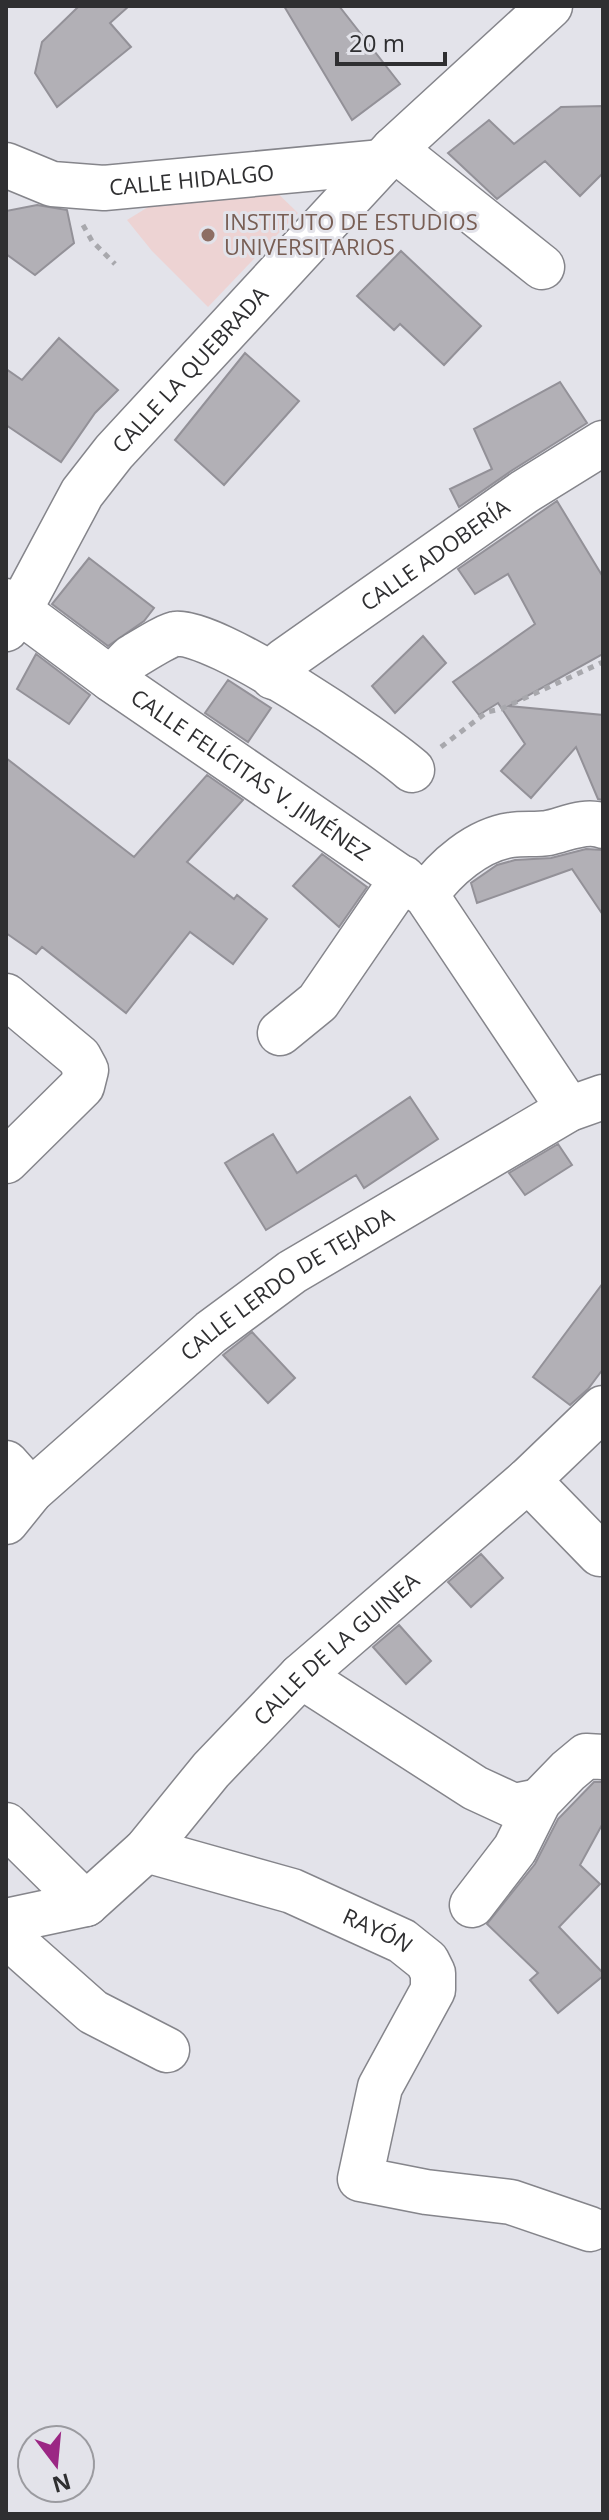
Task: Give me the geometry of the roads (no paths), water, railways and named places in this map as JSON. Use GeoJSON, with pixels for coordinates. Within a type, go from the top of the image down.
{"type":"FeatureCollection","features":[{"type":"Feature","properties":{"kind":"street","name":"CALLE LA QUEBRADA"},"geometry":{"type":"LineString","coordinates":[[11,613],[82,493],[114,452],[388,155],[550,6]]}},
{"type":"Feature","properties":{"kind":"street","name":"CALLE HIDALGO"},"geometry":{"type":"LineString","coordinates":[[6,165],[52,184],[104,188],[388,155]]}},
{"type":"Feature","properties":{"kind":"street"},"geometry":{"type":"LineString","coordinates":[[388,155],[542,267]]}},
{"type":"Feature","properties":{"kind":"street","name":"CALLE ADOBERÍA"},"geometry":{"type":"LineString","coordinates":[[273,677],[284,661],[524,492],[603,443]]}},
{"type":"Feature","properties":{"kind":"street","name":"CALLE FELÍCITAS V. JIMÉNEZ"},"geometry":{"type":"LineString","coordinates":[[11,613],[414,887],[586,1103]]}},
{"type":"Feature","properties":{"kind":"street"},"geometry":{"type":"LineString","coordinates":[[111,679],[133,657],[174,633],[193,636],[243,658],[393,754],[412,770]]}},
{"type":"Feature","properties":{"kind":"street"},"geometry":{"type":"LineString","coordinates":[[280,1033],[318,1002],[414,887],[441,874],[473,850],[508,835],[545,833],[594,822],[603,826]]}},
{"type":"Feature","properties":{"kind":"street"},"geometry":{"type":"LineString","coordinates":[[6,996],[79,1057],[86,1070],[82,1086],[6,1161]]}},
{"type":"Feature","properties":{"kind":"street","name":"CALLE LERDO DE TEJADA"},"geometry":{"type":"LineString","coordinates":[[14,1492],[211,1332],[292,1272],[586,1103]]}},
{"type":"Feature","properties":{"kind":"street","name":"CALLE DE LA GUINEA"},"geometry":{"type":"LineString","coordinates":[[86,1904],[146,1850],[211,1770],[301,1676],[528,1480],[603,1408]]}},
{"type":"Feature","properties":{"kind":"street"},"geometry":{"type":"LineString","coordinates":[[528,1480],[600,1554]]}},
{"type":"Feature","properties":{"kind":"street"},"geometry":{"type":"LineString","coordinates":[[301,1676],[475,1788],[514,1806],[539,1801]]}},
{"type":"Feature","properties":{"kind":"street"},"geometry":{"type":"LineString","coordinates":[[472,1905],[515,1849],[539,1801],[568,1771],[595,1757]]}},
{"type":"Feature","properties":{"kind":"street"},"geometry":{"type":"LineString","coordinates":[[6,1825],[86,1904]]}},
{"type":"Feature","properties":{"kind":"street","name":"RAYÓN"},"geometry":{"type":"LineString","coordinates":[[146,1850],[292,1891],[402,1941],[427,1961],[433,1973],[433,1990],[380,2087],[360,2179],[426,2192],[511,2202],[590,2229]]}},
{"type":"Feature","properties":{"kind":"street"},"geometry":{"type":"LineString","coordinates":[[6,1921],[86,1904]]}},
{"type":"Feature","properties":{"kind":"street"},"geometry":{"type":"LineString","coordinates":[[6,1935],[93,2012],[167,2050]]}},
{"type":"Feature","properties":{"kind":"place","name":"INSTITUTO DE ESTUDIOS UNIVERSITARIOS"},"geometry":{"type":"Point","coordinates":[208,235]}}]}
